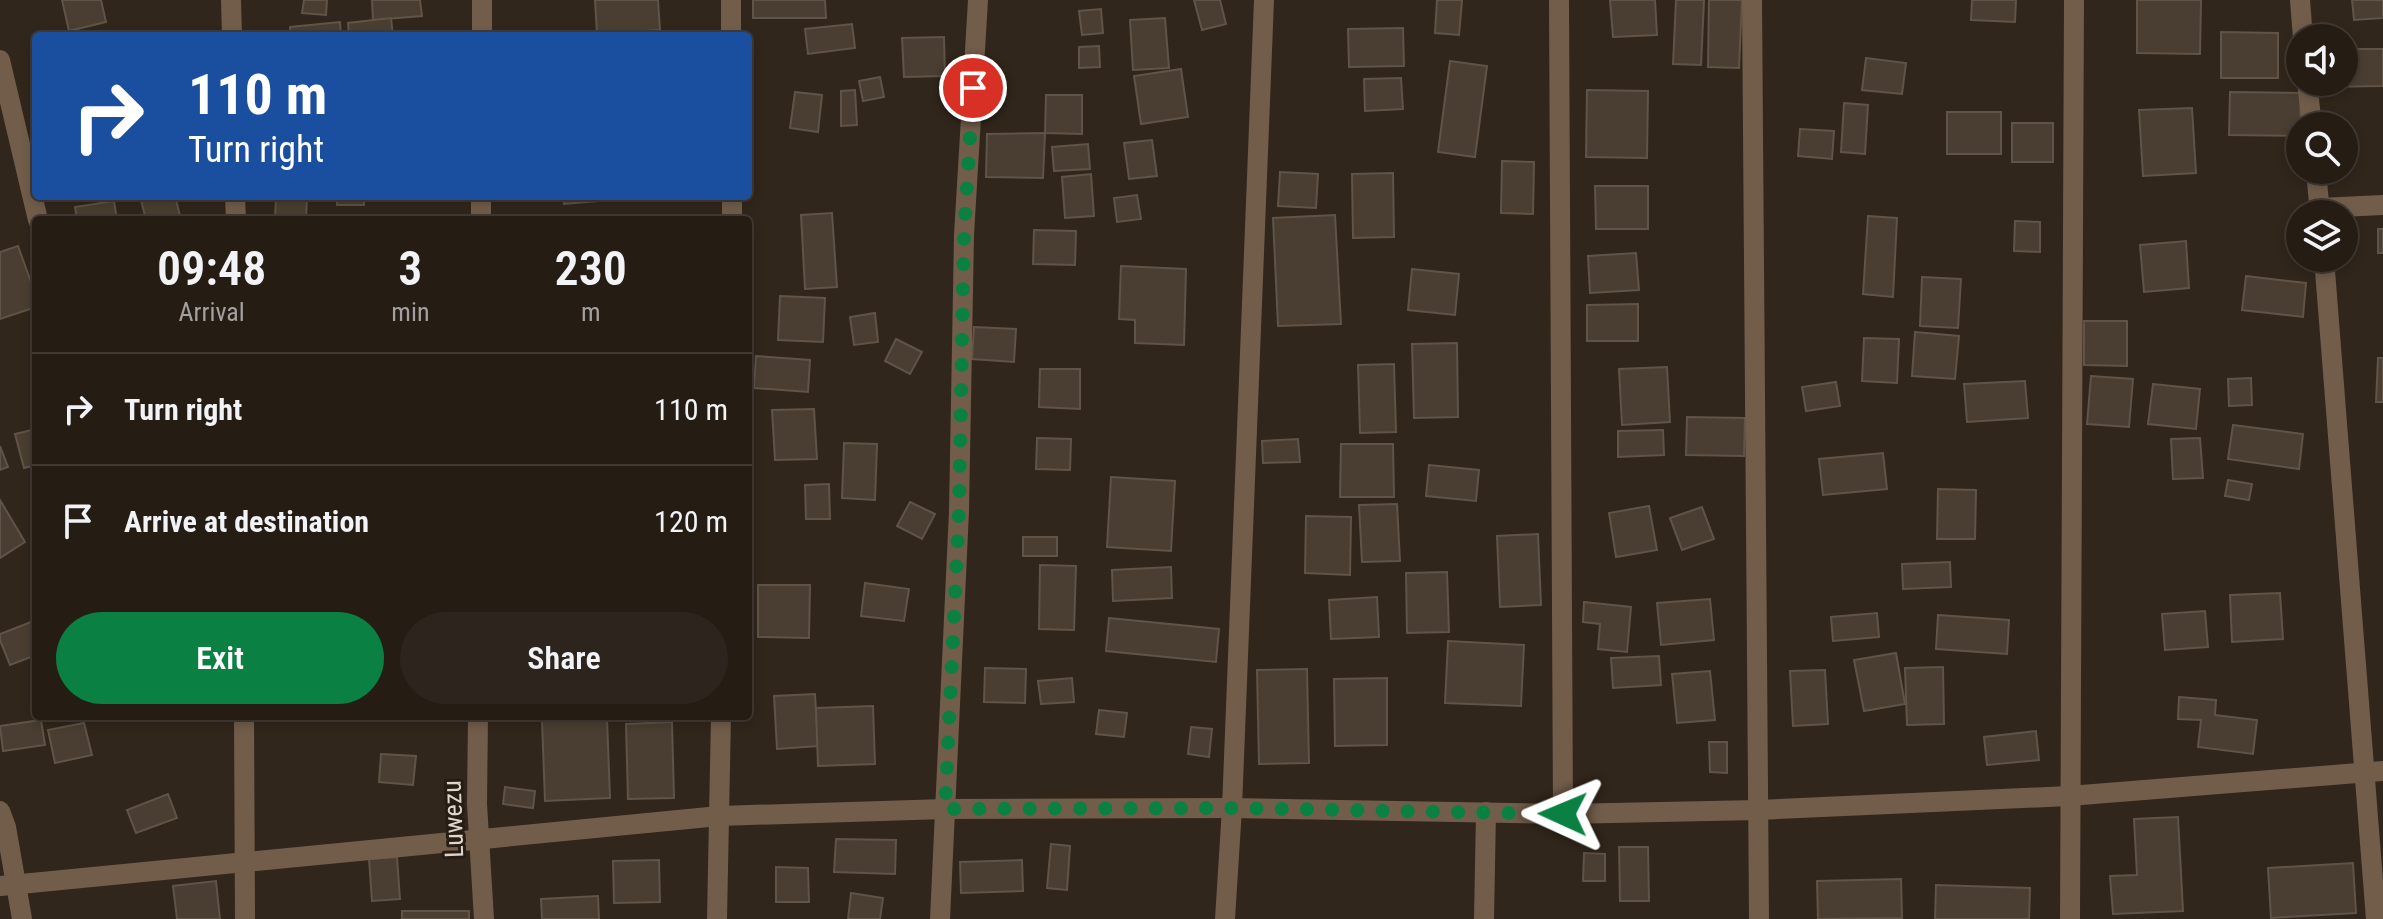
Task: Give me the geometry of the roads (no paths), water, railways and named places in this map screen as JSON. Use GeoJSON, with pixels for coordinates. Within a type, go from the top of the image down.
{"type":"FeatureCollection","features":[{"type":"Feature","properties":{"kind":"street"},"geometry":{"type":"LineString","coordinates":[[231,0],[232,32]]}},
{"type":"Feature","properties":{"kind":"street"},"geometry":{"type":"LineString","coordinates":[[482,0],[482,32]]}},
{"type":"Feature","properties":{"kind":"street"},"geometry":{"type":"LineString","coordinates":[[731,0],[731,32]]}},
{"type":"Feature","properties":{"kind":"street"},"geometry":{"type":"LineString","coordinates":[[940,919],[959,511],[964,235],[978,0]]}},
{"type":"Feature","properties":{"kind":"street"},"geometry":{"type":"LineString","coordinates":[[1225,919],[1264,0]]}},
{"type":"Feature","properties":{"kind":"street"},"geometry":{"type":"LineString","coordinates":[[1559,0],[1563,814]]}},
{"type":"Feature","properties":{"kind":"street"},"geometry":{"type":"LineString","coordinates":[[1752,0],[1759,919]]}},
{"type":"Feature","properties":{"kind":"street"},"geometry":{"type":"LineString","coordinates":[[2070,919],[2074,0]]}},
{"type":"Feature","properties":{"kind":"street"},"geometry":{"type":"LineString","coordinates":[[2300,0],[2302,24]]}},
{"type":"Feature","properties":{"kind":"street"},"geometry":{"type":"LineString","coordinates":[[0,60],[32,195]]}},
{"type":"Feature","properties":{"kind":"street"},"geometry":{"type":"LineString","coordinates":[[2358,207],[2383,205]]}},
{"type":"Feature","properties":{"kind":"street"},"geometry":{"type":"LineString","coordinates":[[2325,272],[2373,772],[2376,919]]}},
{"type":"Feature","properties":{"kind":"street"},"geometry":{"type":"LineString","coordinates":[[244,720],[245,919]]}},
{"type":"Feature","properties":{"kind":"street","name":"Luwezu"},"geometry":{"type":"LineString","coordinates":[[478,720],[477,804],[484,919]]}},
{"type":"Feature","properties":{"kind":"street"},"geometry":{"type":"LineString","coordinates":[[717,919],[721,720]]}},
{"type":"Feature","properties":{"kind":"street"},"geometry":{"type":"LineString","coordinates":[[8,885],[719,816],[945,809],[1232,808],[1563,814],[1758,810],[2069,796],[2373,772]]}},
{"type":"Feature","properties":{"kind":"street"},"geometry":{"type":"LineString","coordinates":[[0,811],[6,827],[8,885],[22,919]]}},
{"type":"Feature","properties":{"kind":"street"},"geometry":{"type":"LineString","coordinates":[[1484,919],[1486,812]]}}]}
